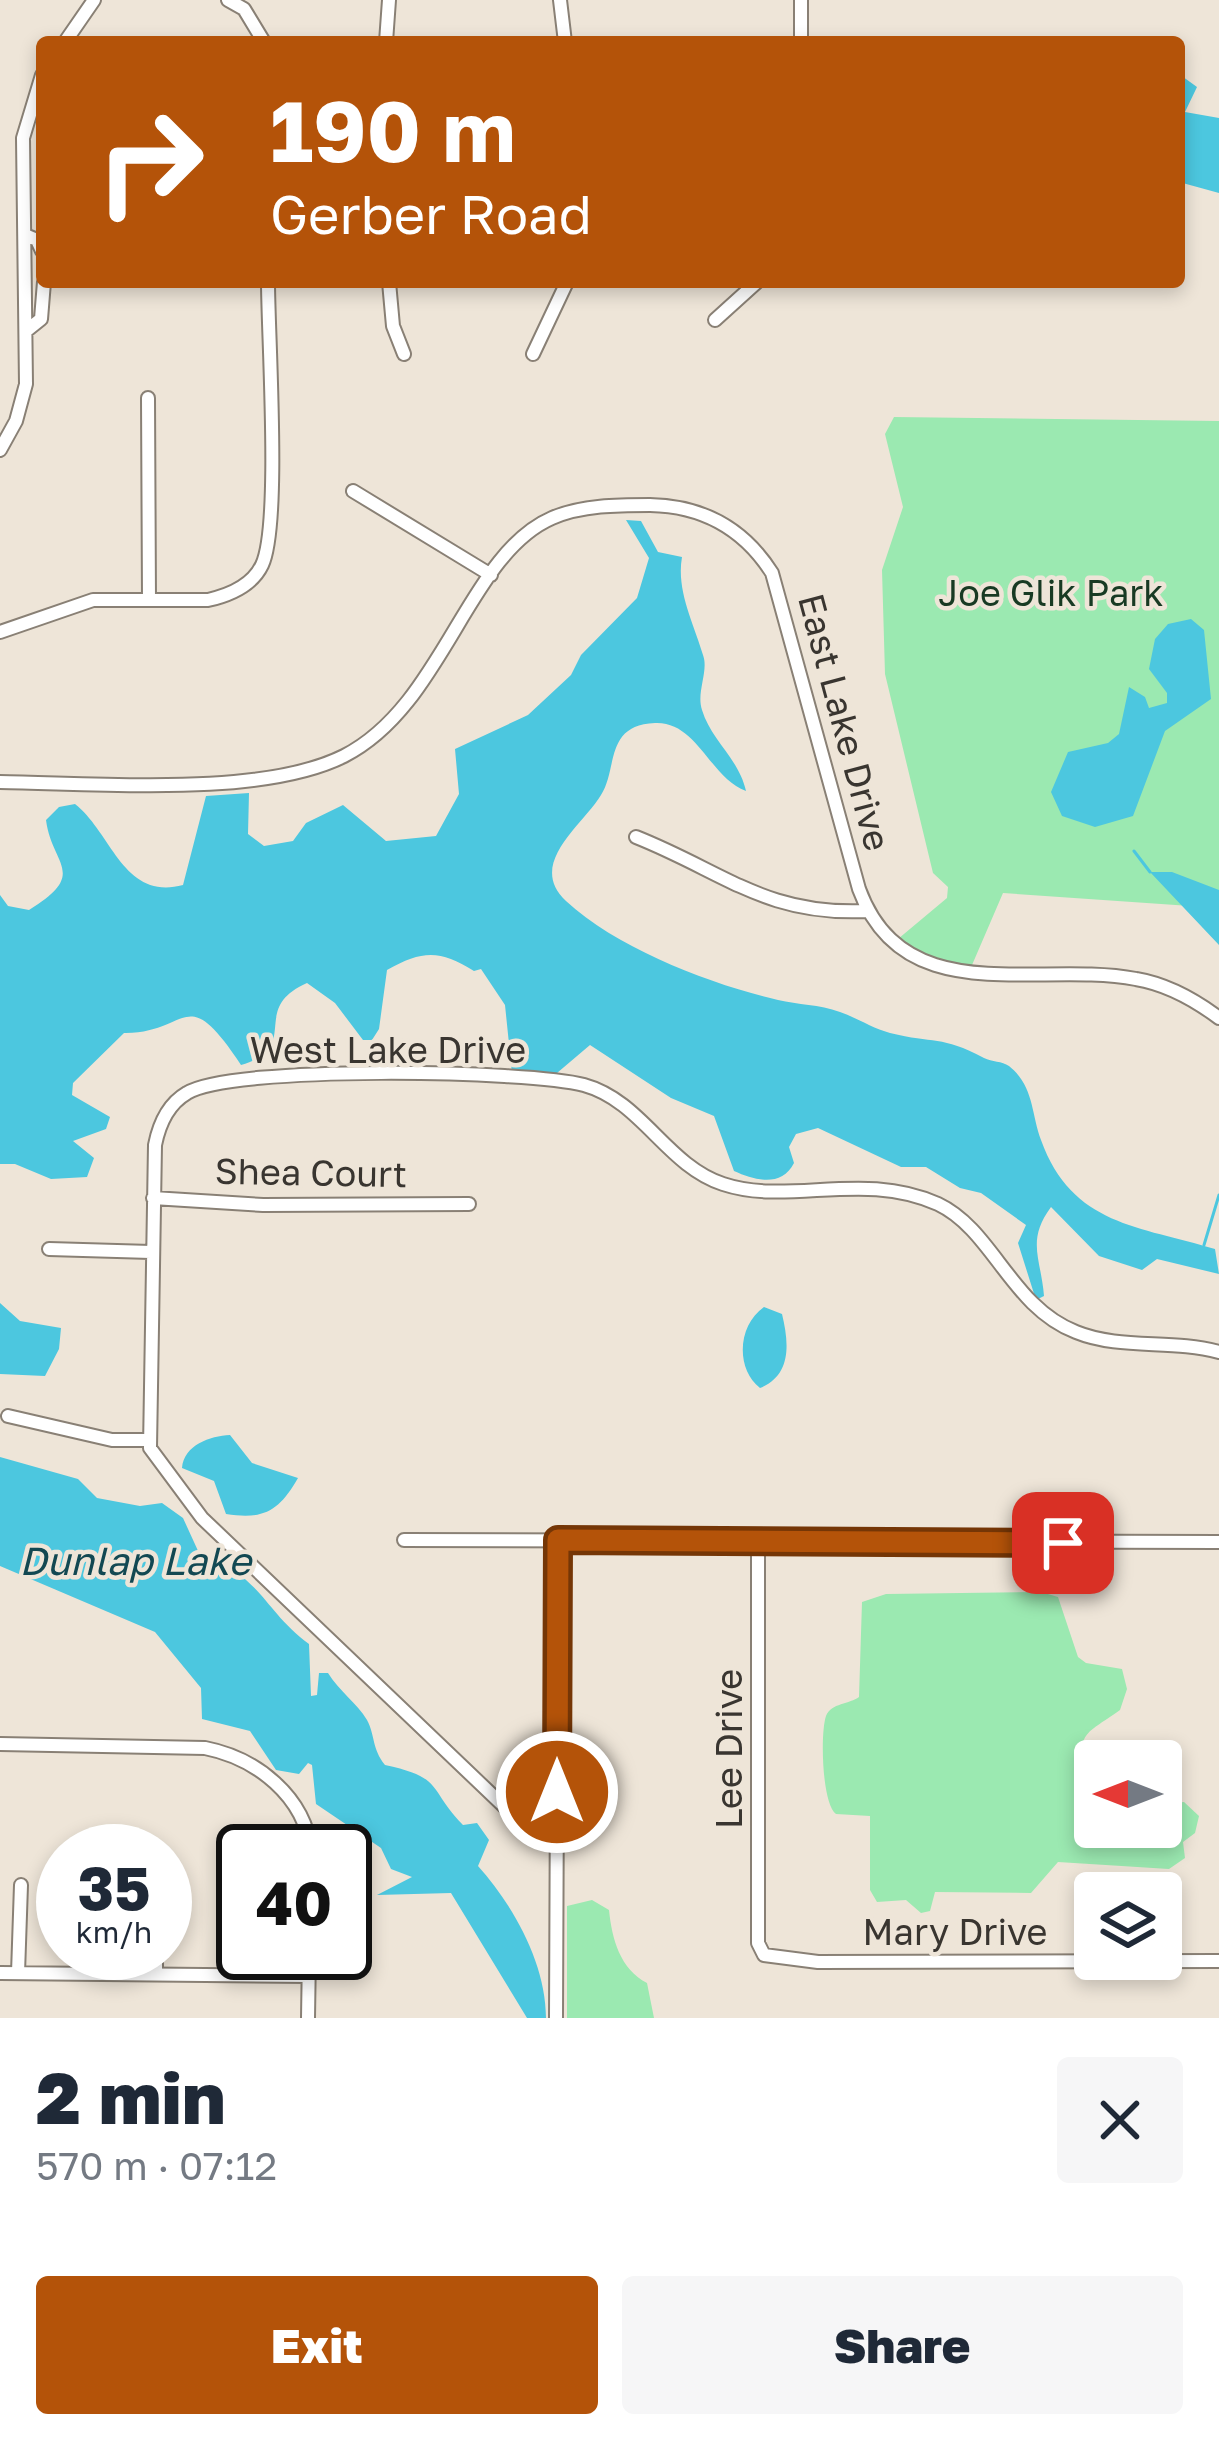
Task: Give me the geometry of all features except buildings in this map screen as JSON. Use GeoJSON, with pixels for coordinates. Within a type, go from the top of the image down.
{"type":"FeatureCollection","features":[{"type":"Feature","properties":{"kind":"street"},"geometry":{"type":"LineString","coordinates":[[69,36],[94,0]]}},
{"type":"Feature","properties":{"kind":"street"},"geometry":{"type":"LineString","coordinates":[[228,0],[248,14],[261,36]]}},
{"type":"Feature","properties":{"kind":"street"},"geometry":{"type":"LineString","coordinates":[[386,36],[389,0]]}},
{"type":"Feature","properties":{"kind":"street"},"geometry":{"type":"LineString","coordinates":[[560,0],[564,36]]}},
{"type":"Feature","properties":{"kind":"street"},"geometry":{"type":"LineString","coordinates":[[801,0],[801,36]]}},
{"type":"Feature","properties":{"kind":"street"},"geometry":{"type":"LineString","coordinates":[[0,450],[25,392],[24,125],[36,92]]}},
{"type":"Feature","properties":{"kind":"street"},"geometry":{"type":"LineString","coordinates":[[25,235],[36,240]]}},
{"type":"Feature","properties":{"kind":"street"},"geometry":{"type":"LineString","coordinates":[[26,331],[41,319],[44,288]]}},
{"type":"Feature","properties":{"kind":"street"},"geometry":{"type":"LineString","coordinates":[[0,632],[93,600],[226,596],[255,576],[270,529],[268,288]]}},
{"type":"Feature","properties":{"kind":"street"},"geometry":{"type":"LineString","coordinates":[[390,288],[393,326],[404,354]]}},
{"type":"Feature","properties":{"kind":"street"},"geometry":{"type":"LineString","coordinates":[[533,354],[564,288]]}},
{"type":"Feature","properties":{"kind":"street"},"geometry":{"type":"LineString","coordinates":[[715,320],[750,288]]}},
{"type":"Feature","properties":{"kind":"street"},"geometry":{"type":"LineString","coordinates":[[148,398],[149,599]]}},
{"type":"Feature","properties":{"kind":"street"},"geometry":{"type":"LineString","coordinates":[[353,491],[491,574]]}},
{"type":"Feature","properties":{"kind":"street","name":"East Lake Drive"},"geometry":{"type":"LineString","coordinates":[[0,782],[260,779],[327,764],[377,734],[407,704],[491,574],[537,525],[588,508],[675,507],[738,533],[761,556],[778,586],[866,910],[892,944],[941,968],[1134,978],[1178,993],[1219,1018]]}},
{"type":"Feature","properties":{"kind":"street"},"geometry":{"type":"LineString","coordinates":[[636,837],[773,903],[811,911],[866,910]]}},
{"type":"Feature","properties":{"kind":"street","name":"West Lake Drive"},"geometry":{"type":"LineString","coordinates":[[148,1440],[155,1145],[166,1114],[185,1094],[212,1083],[272,1076],[550,1080],[583,1085],[618,1101],[678,1157],[723,1184],[754,1189],[863,1186],[936,1203],[960,1219],[1030,1303],[1074,1332],[1219,1352]]}},
{"type":"Feature","properties":{"kind":"street","name":"Shea Court"},"geometry":{"type":"LineString","coordinates":[[153,1198],[263,1205],[469,1204]]}},
{"type":"Feature","properties":{"kind":"street"},"geometry":{"type":"LineString","coordinates":[[49,1249],[151,1252]]}},
{"type":"Feature","properties":{"kind":"street"},"geometry":{"type":"LineString","coordinates":[[8,1416],[112,1440],[148,1440],[207,1522],[531,1832],[557,1836]]}},
{"type":"Feature","properties":{"kind":"street"},"geometry":{"type":"LineString","coordinates":[[404,1540],[1219,1542]]}},
{"type":"Feature","properties":{"kind":"street"},"geometry":{"type":"LineString","coordinates":[[556,2018],[558,1540]]}},
{"type":"Feature","properties":{"kind":"street","name":"Lee Drive"},"geometry":{"type":"LineString","coordinates":[[758,1540],[758,1943],[764,1955]]}},
{"type":"Feature","properties":{"kind":"street"},"geometry":{"type":"LineString","coordinates":[[0,1744],[183,1747],[236,1756],[267,1775],[296,1808],[302,1824]]}},
{"type":"Feature","properties":{"kind":"street"},"geometry":{"type":"LineString","coordinates":[[18,1973],[21,1885]]}},
{"type":"Feature","properties":{"kind":"street","name":"Mary Drive"},"geometry":{"type":"LineString","coordinates":[[764,1955],[818,1962],[1219,1961]]}},
{"type":"Feature","properties":{"kind":"street"},"geometry":{"type":"LineString","coordinates":[[0,1973],[36,1973]]}},
{"type":"Feature","properties":{"kind":"street"},"geometry":{"type":"LineString","coordinates":[[308,2018],[309,1980]]}},
{"type":"Feature","properties":{"kind":"green space","name":"Joe Glik Park"},"geometry":{"type":"Polygon","coordinates":[[[894,417],[1219,421],[1219,908],[1003,893],[969,972],[892,944],[947,898],[948,887],[933,873],[885,674],[882,570],[903,507],[885,434],[894,417]]]}},
{"type":"Feature","properties":{"kind":"green space"},"geometry":{"type":"Polygon","coordinates":[[[1041,1592],[1058,1597],[1078,1657],[1086,1663],[1122,1669],[1127,1689],[1120,1710],[1084,1740],[1074,1740],[1074,1848],[1182,1848],[1184,1802],[1199,1816],[1195,1833],[1183,1842],[1185,1858],[1169,1869],[1058,1862],[1031,1893],[935,1892],[930,1911],[921,1913],[906,1900],[877,1902],[870,1890],[870,1816],[836,1814],[831,1808],[823,1738],[826,1716],[832,1709],[859,1697],[862,1602],[886,1594],[1041,1592]]]}},
{"type":"Feature","properties":{"kind":"green space"},"geometry":{"type":"Polygon","coordinates":[[[592,1900],[609,1910],[619,1952],[630,1970],[647,1983],[654,2018],[567,2018],[567,1906],[592,1900]]]}},
{"type":"Feature","properties":{"kind":"water"},"geometry":{"type":"Polygon","coordinates":[[[1185,78],[1197,87],[1185,112],[1185,78]]]}},
{"type":"Feature","properties":{"kind":"water"},"geometry":{"type":"Polygon","coordinates":[[[1185,112],[1219,118],[1219,193],[1185,184],[1185,112]]]}},
{"type":"Feature","properties":{"kind":"water"},"geometry":{"type":"Polygon","coordinates":[[[626,520],[641,521],[658,552],[682,557],[684,595],[704,661],[702,710],[746,791],[722,775],[682,731],[655,723],[627,731],[615,750],[601,795],[555,859],[555,887],[566,901],[638,949],[723,985],[832,1009],[890,1033],[947,1043],[1006,1064],[1023,1082],[1041,1140],[1071,1190],[1112,1218],[1215,1249],[1219,1274],[1157,1259],[1142,1270],[1099,1256],[1051,1207],[1037,1240],[1044,1296],[1036,1300],[1018,1243],[1026,1225],[981,1193],[960,1188],[926,1167],[901,1167],[818,1128],[796,1134],[789,1147],[794,1163],[783,1176],[759,1179],[734,1171],[714,1116],[671,1098],[590,1045],[557,1073],[512,1073],[505,1005],[481,969],[474,971],[431,955],[387,970],[379,1029],[372,1040],[363,1040],[335,1003],[307,983],[281,1004],[269,1048],[241,1065],[208,1024],[196,1017],[124,1033],[73,1083],[72,1095],[110,1117],[106,1129],[73,1141],[94,1158],[87,1177],[51,1179],[15,1164],[0,1164],[0,895],[8,906],[29,910],[58,887],[62,868],[46,820],[59,807],[75,804],[132,874],[163,887],[183,885],[206,796],[249,793],[248,834],[264,846],[293,841],[306,823],[343,805],[386,841],[436,836],[459,794],[455,749],[528,715],[571,675],[581,655],[637,598],[649,558],[626,520]]]}},
{"type":"Feature","properties":{"kind":"water"},"geometry":{"type":"Polygon","coordinates":[[[1191,619],[1204,630],[1211,699],[1165,731],[1133,816],[1095,827],[1062,816],[1051,792],[1068,752],[1108,743],[1119,734],[1129,687],[1145,697],[1149,708],[1167,703],[1167,693],[1149,669],[1155,639],[1168,624],[1191,619]]]}},
{"type":"Feature","properties":{"kind":"water"},"geometry":{"type":"Polygon","coordinates":[[[1150,872],[1172,872],[1219,890],[1219,945],[1150,872]]]}},
{"type":"Feature","properties":{"kind":"water"},"geometry":{"type":"Polygon","coordinates":[[[0,1303],[20,1321],[61,1328],[59,1349],[45,1376],[0,1374],[0,1303]]]}},
{"type":"Feature","properties":{"kind":"water"},"geometry":{"type":"Polygon","coordinates":[[[764,1307],[782,1314],[787,1347],[778,1375],[760,1388],[746,1369],[743,1347],[749,1324],[764,1307]]]}},
{"type":"Feature","properties":{"kind":"water"},"geometry":{"type":"Polygon","coordinates":[[[230,1435],[252,1463],[298,1478],[269,1511],[251,1516],[226,1514],[214,1481],[182,1468],[199,1443],[230,1435]]]}},
{"type":"Feature","properties":{"kind":"water","name":"Dunlap Lake"},"geometry":{"type":"Polygon","coordinates":[[[0,1457],[78,1479],[97,1498],[140,1506],[162,1503],[183,1518],[199,1553],[237,1573],[309,1644],[311,1696],[317,1695],[319,1673],[328,1673],[367,1720],[385,1765],[427,1780],[463,1825],[477,1823],[489,1840],[478,1866],[526,1937],[540,1977],[546,2018],[527,2018],[451,1893],[377,1895],[412,1877],[391,1869],[381,1848],[372,1842],[372,1824],[346,1824],[316,1804],[312,1765],[308,1763],[299,1774],[276,1770],[250,1731],[202,1719],[201,1688],[155,1632],[0,1566],[0,1457]]]}},
{"type":"Feature","properties":{"kind":"waterway"},"geometry":{"type":"LineString","coordinates":[[1134,851],[1150,872]]}},
{"type":"Feature","properties":{"kind":"waterway"},"geometry":{"type":"LineString","coordinates":[[1204,1245],[1219,1195]]}},
{"type":"Feature","properties":{"kind":"route"},"geometry":{"type":"LineString","coordinates":[[557,1792],[558,1540],[1063,1543]]}}]}
